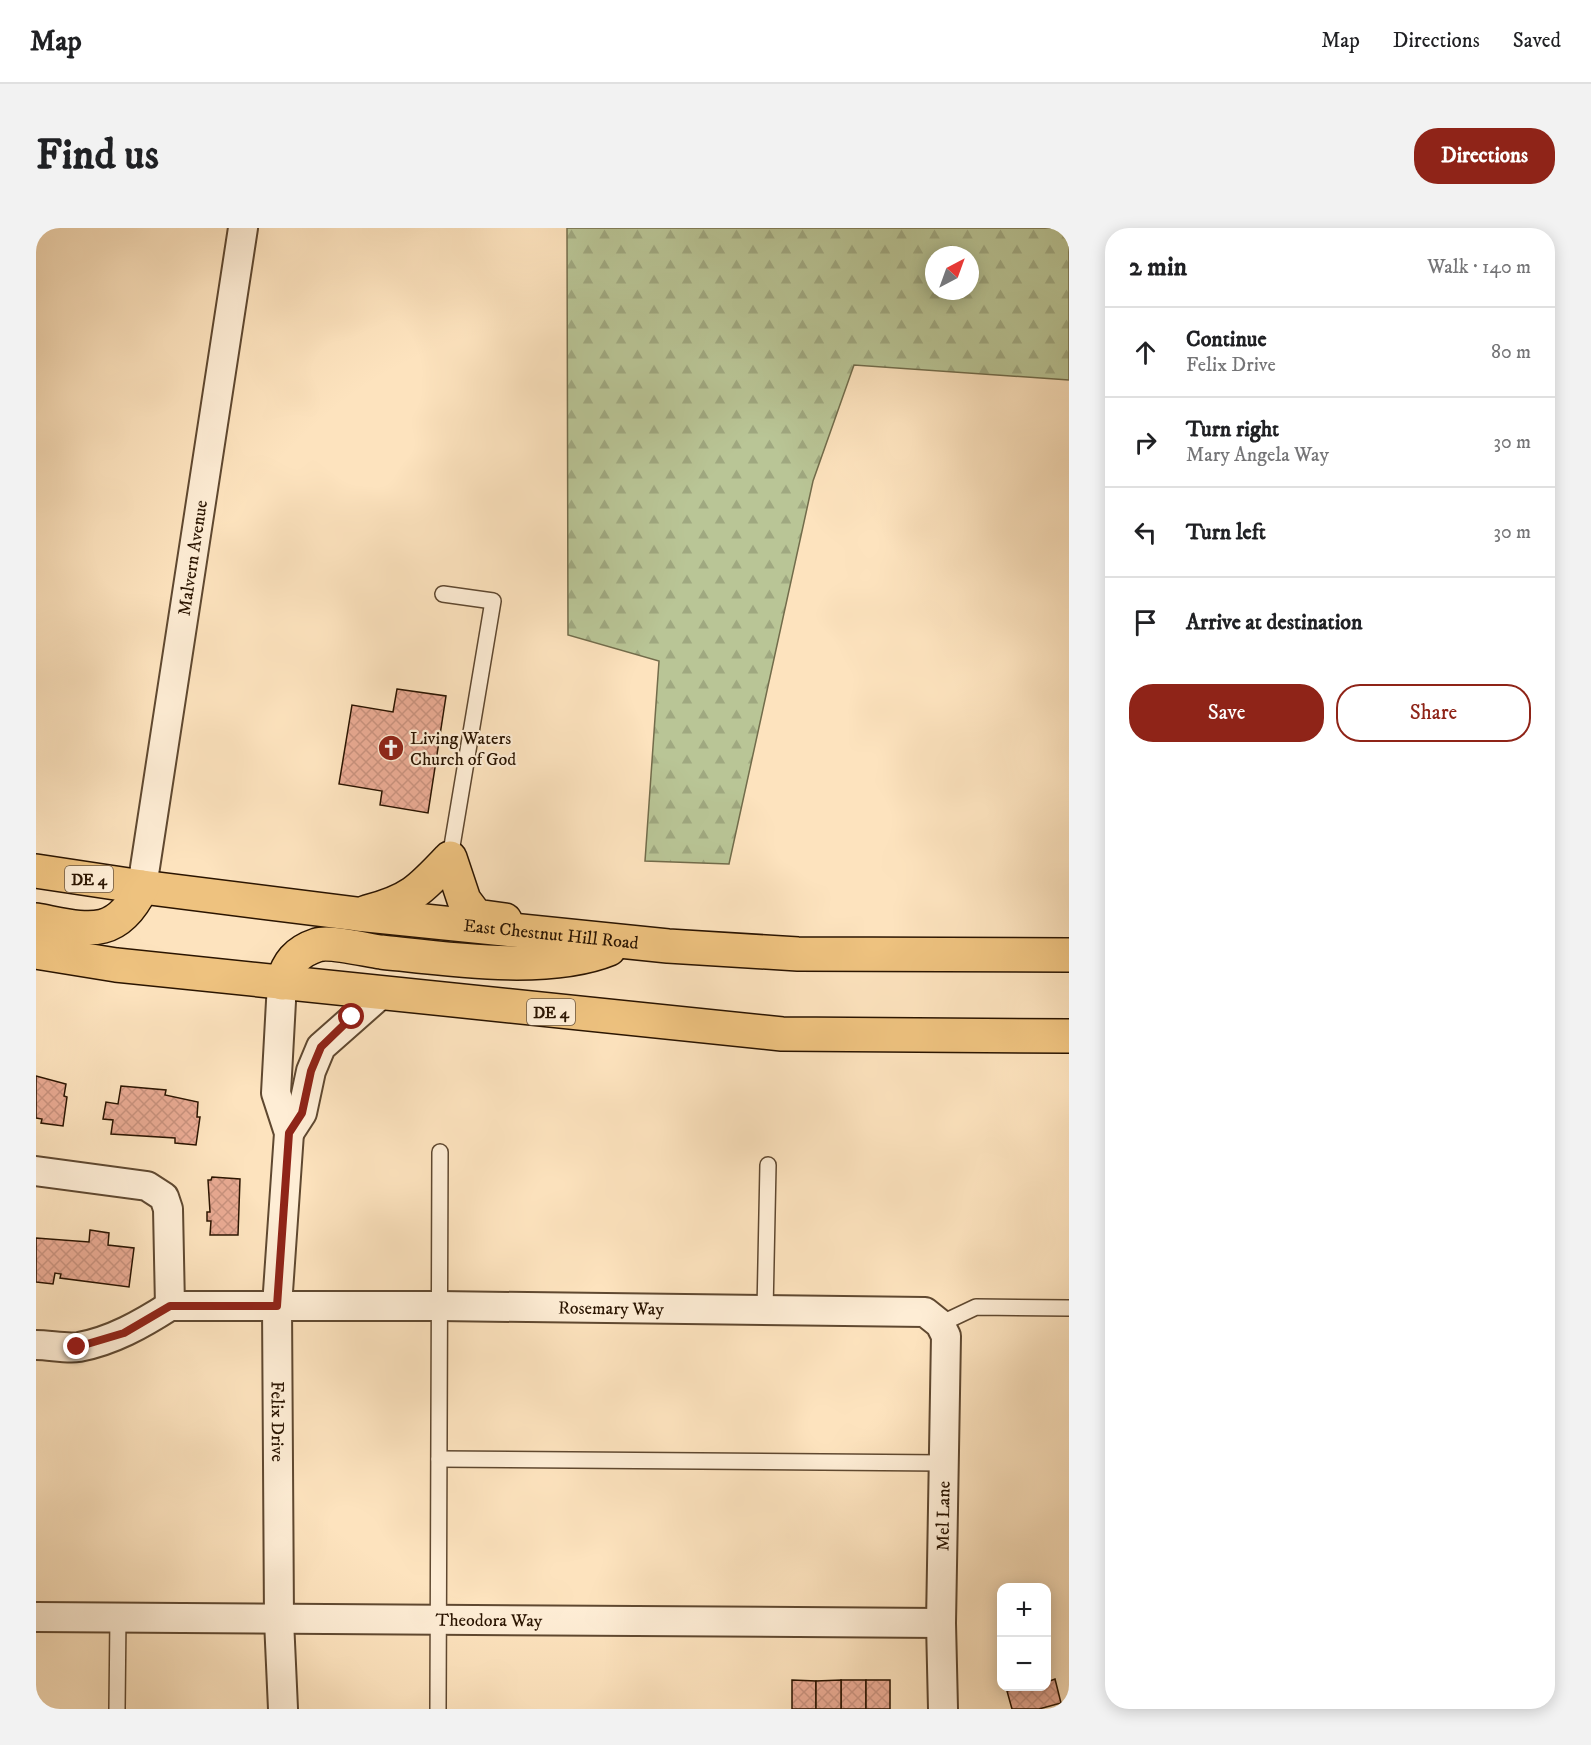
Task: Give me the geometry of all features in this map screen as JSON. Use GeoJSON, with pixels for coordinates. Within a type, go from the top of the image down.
{"type":"FeatureCollection","features":[{"type":"Feature","properties":{"kind":"main road"},"geometry":{"type":"LineString","coordinates":[[357,914],[399,904],[427,883],[450,858],[464,900],[476,916],[580,928],[627,942]]}},
{"type":"Feature","properties":{"kind":"main road","name":"East Chestnut Hill Road"},"geometry":{"type":"LineString","coordinates":[[36,871],[357,914],[627,942],[798,954],[1069,955]]}},
{"type":"Feature","properties":{"kind":"main road"},"geometry":{"type":"LineString","coordinates":[[36,920],[80,927],[112,925],[134,904],[142,887]]}},
{"type":"Feature","properties":{"kind":"main road"},"geometry":{"type":"LineString","coordinates":[[282,983],[288,964],[298,954],[320,944],[452,961],[550,961],[591,956],[627,942]]}},
{"type":"Feature","properties":{"kind":"main road","name":"DE 4"},"geometry":{"type":"LineString","coordinates":[[36,952],[116,965],[559,1012],[658,1019],[782,1034],[1069,1036]]}},
{"type":"Feature","properties":{"kind":"street","name":"Malvern Avenue"},"geometry":{"type":"LineString","coordinates":[[142,887],[243,228]]}},
{"type":"Feature","properties":{"kind":"street","name":"Felix Drive"},"geometry":{"type":"LineString","coordinates":[[282,983],[276,1093],[289,1133],[277,1306],[279,1620],[283,1709]]}},
{"type":"Feature","properties":{"kind":"street","name":"Felix Drive"},"geometry":{"type":"LineString","coordinates":[[289,1133],[302,1113],[311,1071],[321,1047],[381,994]]}},
{"type":"Feature","properties":{"kind":"street"},"geometry":{"type":"LineString","coordinates":[[36,1171],[147,1186],[164,1197],[168,1209],[170,1306],[124,1333],[100,1341],[77,1347],[36,1345]]}},
{"type":"Feature","properties":{"kind":"street","name":"Rosemary Way"},"geometry":{"type":"LineString","coordinates":[[170,1306],[439,1306],[924,1312],[940,1324]]}},
{"type":"Feature","properties":{"kind":"street","name":"Mel Lane"},"geometry":{"type":"LineString","coordinates":[[940,1324],[946,1336],[941,1623],[943,1709]]}},
{"type":"Feature","properties":{"kind":"street","name":"Theodora Way"},"geometry":{"type":"LineString","coordinates":[[36,1617],[941,1623]]}},
{"type":"Feature","properties":{"kind":"lane"},"geometry":{"type":"LineString","coordinates":[[443,594],[493,601],[450,858]]}},
{"type":"Feature","properties":{"kind":"lane"},"geometry":{"type":"LineString","coordinates":[[438,1709],[440,1152]]}},
{"type":"Feature","properties":{"kind":"lane"},"geometry":{"type":"LineString","coordinates":[[765,1311],[768,1165]]}},
{"type":"Feature","properties":{"kind":"lane"},"geometry":{"type":"LineString","coordinates":[[940,1324],[976,1307],[1069,1308]]}},
{"type":"Feature","properties":{"kind":"lane"},"geometry":{"type":"LineString","coordinates":[[439,1459],[943,1464]]}},
{"type":"Feature","properties":{"kind":"lane"},"geometry":{"type":"LineString","coordinates":[[117,1709],[118,1617]]}},
{"type":"Feature","properties":{"kind":"green space"},"geometry":{"type":"Polygon","coordinates":[[[567,228],[1069,228],[1069,380],[854,365],[813,481],[729,864],[645,861],[659,661],[568,635],[567,228]]]}},
{"type":"Feature","properties":{"kind":"building","name":"Living Waters Church of God"},"geometry":{"type":"Polygon","coordinates":[[[397,689],[446,696],[428,813],[380,805],[382,791],[339,784],[352,705],[393,712],[397,689]]]}},
{"type":"Feature","properties":{"kind":"building"},"geometry":{"type":"Polygon","coordinates":[[[36,1076],[66,1084],[64,1096],[67,1097],[63,1126],[41,1123],[42,1119],[36,1118],[36,1076]]]}},
{"type":"Feature","properties":{"kind":"building"},"geometry":{"type":"Polygon","coordinates":[[[121,1086],[166,1090],[165,1095],[198,1102],[197,1117],[200,1117],[196,1145],[175,1143],[175,1138],[111,1134],[113,1120],[103,1119],[106,1102],[118,1104],[121,1086]]]}},
{"type":"Feature","properties":{"kind":"building"},"geometry":{"type":"Polygon","coordinates":[[[212,1177],[240,1179],[238,1235],[210,1235],[211,1221],[207,1221],[207,1212],[210,1212],[208,1180],[212,1177]]]}},
{"type":"Feature","properties":{"kind":"building"},"geometry":{"type":"Polygon","coordinates":[[[90,1230],[109,1233],[108,1245],[134,1248],[129,1287],[60,1278],[61,1274],[55,1273],[53,1284],[36,1282],[36,1238],[89,1242],[90,1230]]]}},
{"type":"Feature","properties":{"kind":"building"},"geometry":{"type":"Polygon","coordinates":[[[1055,1679],[1061,1703],[1039,1709],[1012,1709],[1007,1691],[1051,1691],[1051,1680],[1055,1679]]]}},
{"type":"Feature","properties":{"kind":"building"},"geometry":{"type":"Polygon","coordinates":[[[792,1680],[816,1681],[816,1709],[792,1709],[792,1680]]]}},
{"type":"Feature","properties":{"kind":"building"},"geometry":{"type":"Polygon","coordinates":[[[841,1680],[866,1680],[866,1709],[841,1709],[841,1680]]]}},
{"type":"Feature","properties":{"kind":"building"},"geometry":{"type":"Polygon","coordinates":[[[841,1680],[841,1709],[816,1709],[816,1681],[841,1680]]]}},
{"type":"Feature","properties":{"kind":"building"},"geometry":{"type":"Polygon","coordinates":[[[866,1680],[890,1680],[890,1709],[866,1709],[866,1680]]]}},
{"type":"Feature","properties":{"kind":"place","name":"Living Waters Church of God"},"geometry":{"type":"Point","coordinates":[391,748]}},
{"type":"Feature","properties":{"kind":"route"},"geometry":{"type":"LineString","coordinates":[[77,1347],[124,1333],[170,1306],[277,1306],[289,1133],[302,1113],[311,1071],[321,1047],[352,1017]]}}]}
